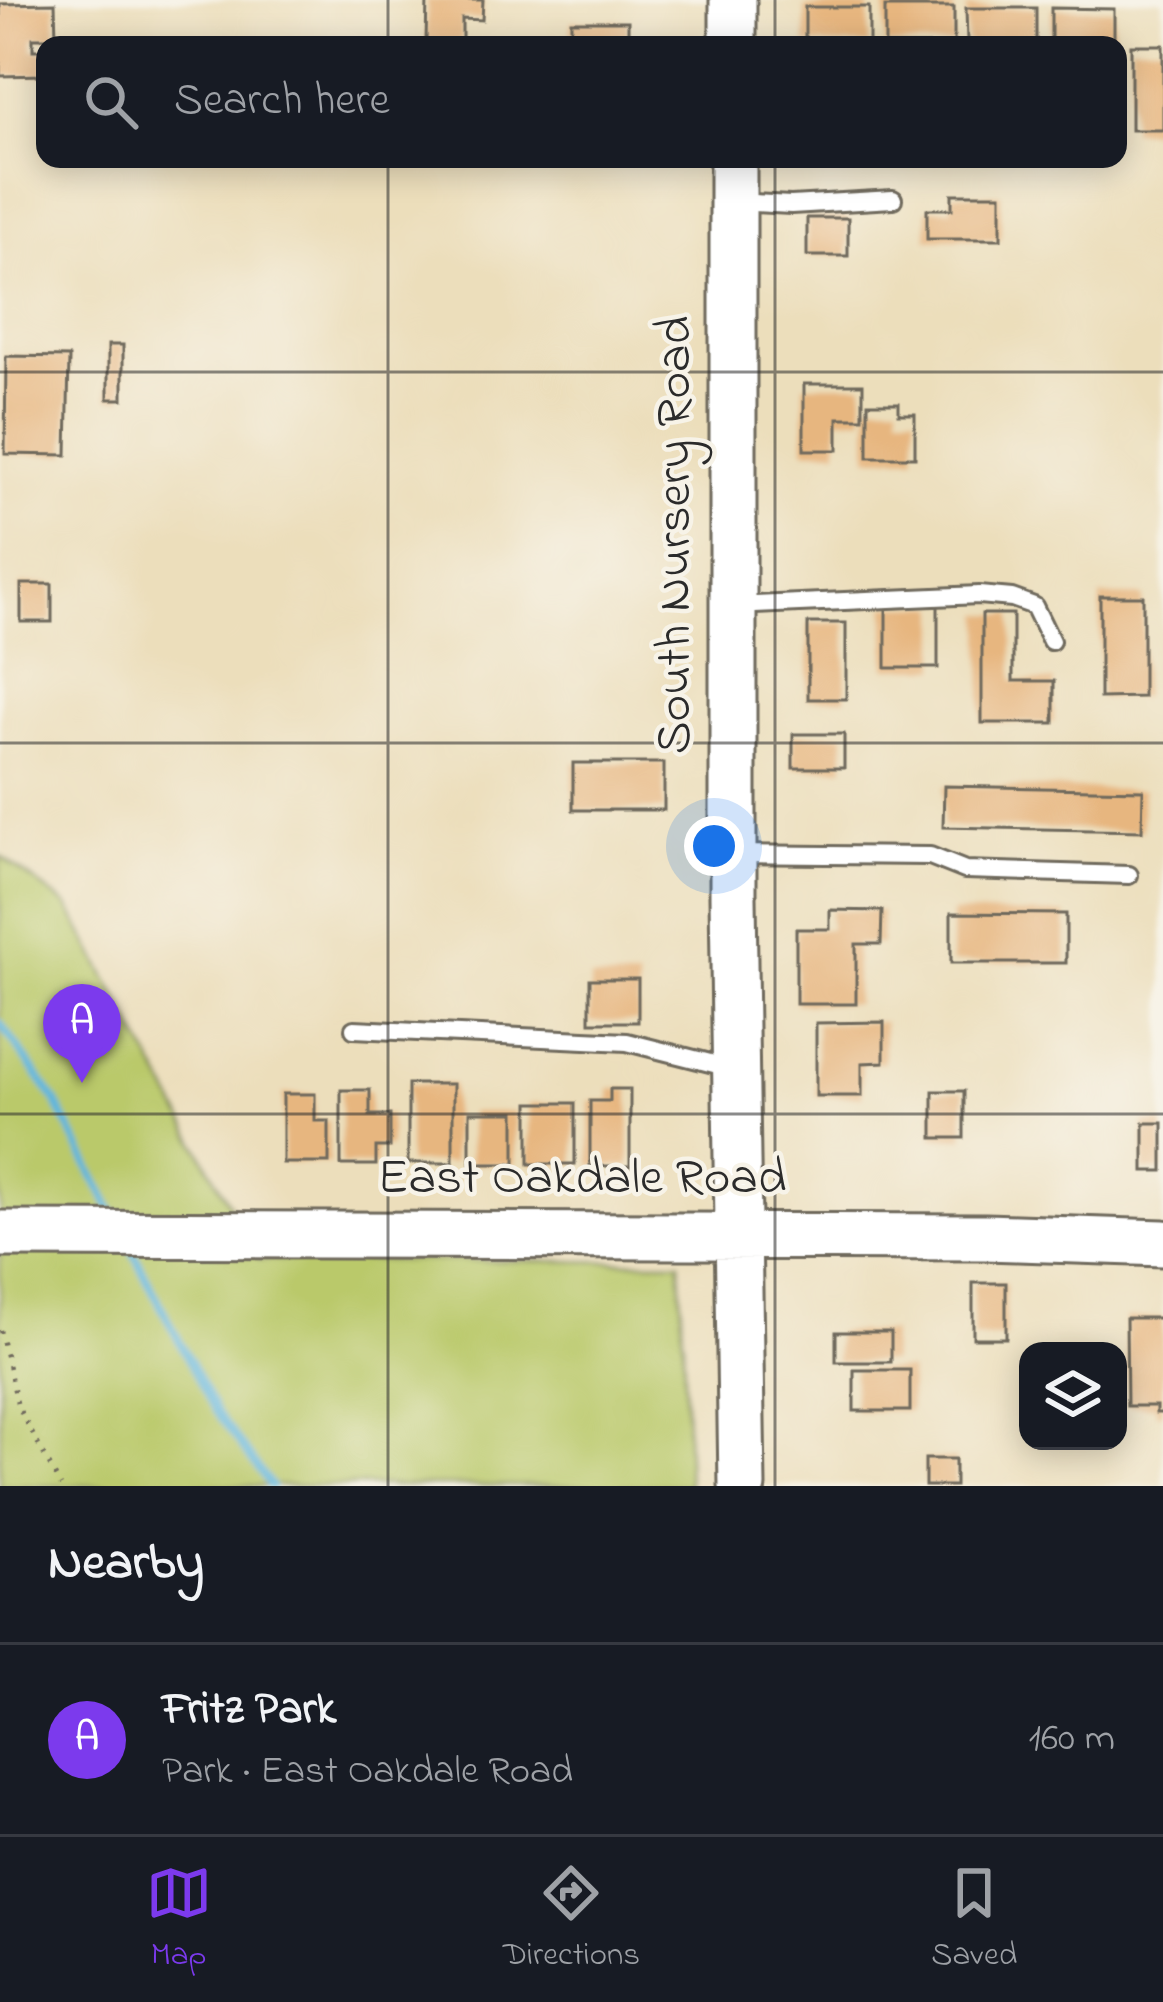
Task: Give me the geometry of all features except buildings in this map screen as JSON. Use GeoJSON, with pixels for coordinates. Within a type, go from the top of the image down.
{"type":"FeatureCollection","features":[{"type":"Feature","properties":{"kind":"street"},"geometry":{"type":"LineString","coordinates":[[733,0],[733,36]]}},
{"type":"Feature","properties":{"kind":"street","name":"South Nursery Road"},"geometry":{"type":"LineString","coordinates":[[733,180],[734,1069],[742,1486]]}},
{"type":"Feature","properties":{"kind":"street","name":"East Oakdale Road"},"geometry":{"type":"LineString","coordinates":[[10,1234],[736,1236],[1163,1243]]}},
{"type":"Feature","properties":{"kind":"lane"},"geometry":{"type":"LineString","coordinates":[[733,180],[791,205],[893,199]]}},
{"type":"Feature","properties":{"kind":"lane"},"geometry":{"type":"LineString","coordinates":[[733,606],[979,595],[1012,598],[1034,606],[1051,641]]}},
{"type":"Feature","properties":{"kind":"lane"},"geometry":{"type":"LineString","coordinates":[[733,854],[930,856],[965,871],[1130,874]]}},
{"type":"Feature","properties":{"kind":"lane"},"geometry":{"type":"LineString","coordinates":[[354,1029],[627,1042],[734,1069]]}},
{"type":"Feature","properties":{"kind":"path"},"geometry":{"type":"LineString","coordinates":[[0,1330],[17,1407],[61,1486]]}},
{"type":"Feature","properties":{"kind":"green space"},"geometry":{"type":"Polygon","coordinates":[[[0,856],[68,906],[259,1259],[680,1262],[688,1486],[0,1486],[0,856]]]}},
{"type":"Feature","properties":{"kind":"waterway"},"geometry":{"type":"LineString","coordinates":[[0,1023],[55,1100],[115,1217]]}},
{"type":"Feature","properties":{"kind":"waterway"},"geometry":{"type":"LineString","coordinates":[[133,1252],[215,1410],[271,1486]]}},
{"type":"Feature","properties":{"kind":"place","name":"Fritz Park"},"geometry":{"type":"Point","coordinates":[82,1083]}}]}
